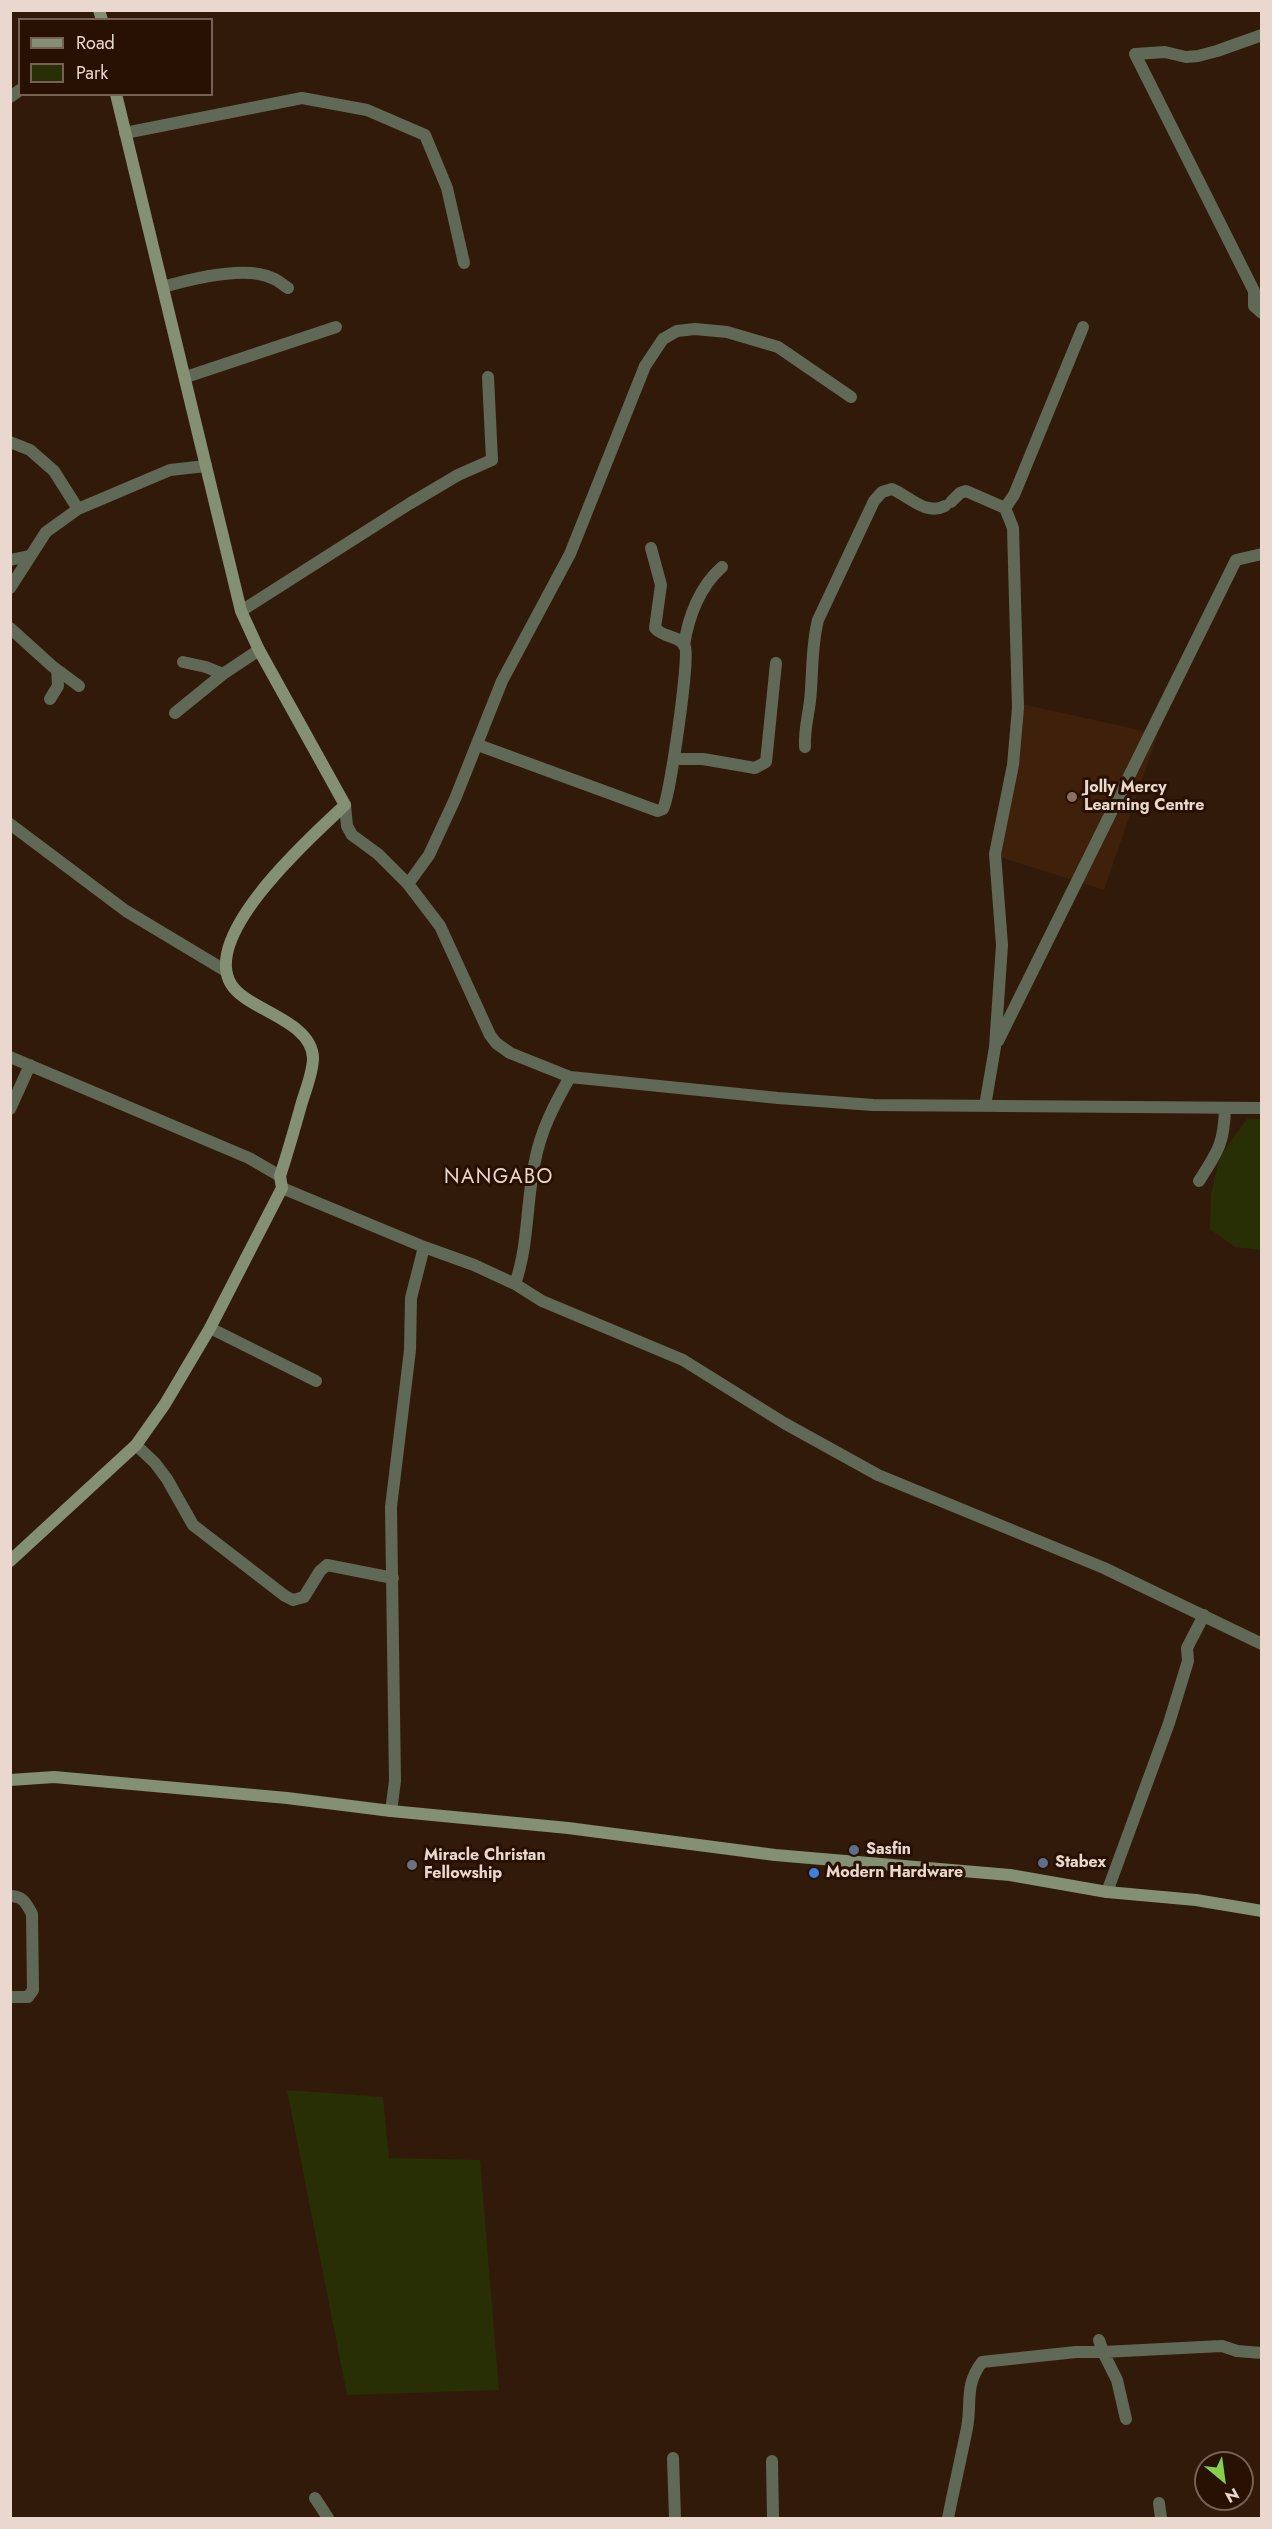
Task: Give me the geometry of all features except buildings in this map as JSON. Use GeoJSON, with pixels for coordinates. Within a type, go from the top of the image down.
{"type":"FeatureCollection","features":[{"type":"Feature","properties":{"kind":"street"},"geometry":{"type":"LineString","coordinates":[[1262,35],[1198,56],[1186,57],[1166,52],[1135,54],[1254,291],[1254,306],[1262,313]]}},
{"type":"Feature","properties":{"kind":"street"},"geometry":{"type":"LineString","coordinates":[[116,96],[241,610],[259,650],[345,805],[352,836],[378,854],[408,884],[440,926],[490,1035],[496,1043],[510,1053],[570,1077],[873,1105],[1262,1108]]}},
{"type":"Feature","properties":{"kind":"street"},"geometry":{"type":"LineString","coordinates":[[125,133],[302,99],[367,110],[425,135],[447,188],[464,263]]}},
{"type":"Feature","properties":{"kind":"street"},"geometry":{"type":"LineString","coordinates":[[163,287],[185,280],[231,274],[271,277],[288,288]]}},
{"type":"Feature","properties":{"kind":"street"},"geometry":{"type":"LineString","coordinates":[[186,377],[336,327]]}},
{"type":"Feature","properties":{"kind":"street"},"geometry":{"type":"LineString","coordinates":[[1005,508],[1014,495],[1083,327]]}},
{"type":"Feature","properties":{"kind":"street"},"geometry":{"type":"LineString","coordinates":[[408,884],[429,855],[478,745],[502,681],[570,554],[645,366],[663,339],[677,331],[695,329],[727,332],[778,347],[851,397]]}},
{"type":"Feature","properties":{"kind":"street"},"geometry":{"type":"LineString","coordinates":[[241,610],[409,504],[458,475],[492,460],[488,377]]}},
{"type":"Feature","properties":{"kind":"street"},"geometry":{"type":"LineString","coordinates":[[10,442],[30,450],[54,471],[78,509]]}},
{"type":"Feature","properties":{"kind":"street"},"geometry":{"type":"LineString","coordinates":[[10,588],[46,532],[78,509],[170,470],[206,466]]}},
{"type":"Feature","properties":{"kind":"street"},"geometry":{"type":"LineString","coordinates":[[806,747],[804,732],[810,701],[813,638],[818,620],[874,501],[882,492],[892,489],[927,508],[939,509],[966,491],[1005,508],[1013,528],[1018,708],[1013,765],[995,854],[1002,945],[995,1047],[985,1106]]}},
{"type":"Feature","properties":{"kind":"street"},"geometry":{"type":"LineString","coordinates":[[478,745],[658,811],[663,809],[668,799],[675,759],[687,662],[681,641],[660,633],[655,628],[661,585],[651,548]]}},
{"type":"Feature","properties":{"kind":"street"},"geometry":{"type":"LineString","coordinates":[[995,1047],[1236,560],[1262,554]]}},
{"type":"Feature","properties":{"kind":"street"},"geometry":{"type":"LineString","coordinates":[[10,560],[29,556]]}},
{"type":"Feature","properties":{"kind":"street"},"geometry":{"type":"LineString","coordinates":[[684,646],[690,617],[711,578],[722,567]]}},
{"type":"Feature","properties":{"kind":"street"},"geometry":{"type":"LineString","coordinates":[[10,628],[57,670],[79,686]]}},
{"type":"Feature","properties":{"kind":"street"},"geometry":{"type":"LineString","coordinates":[[174,713],[223,674],[259,650]]}},
{"type":"Feature","properties":{"kind":"street"},"geometry":{"type":"LineString","coordinates":[[183,662],[223,674]]}},
{"type":"Feature","properties":{"kind":"street"},"geometry":{"type":"LineString","coordinates":[[675,759],[703,759],[755,768],[765,762],[776,663]]}},
{"type":"Feature","properties":{"kind":"street"},"geometry":{"type":"LineString","coordinates":[[50,699],[58,686],[57,670]]}},
{"type":"Feature","properties":{"kind":"street"},"geometry":{"type":"LineString","coordinates":[[10,1561],[136,1445],[165,1404],[210,1328],[281,1182],[313,1058],[303,1035],[231,985],[226,972],[227,945],[243,916],[294,852],[345,805]]}},
{"type":"Feature","properties":{"kind":"street"},"geometry":{"type":"LineString","coordinates":[[10,824],[126,911],[226,972]]}},
{"type":"Feature","properties":{"kind":"street"},"geometry":{"type":"LineString","coordinates":[[10,1057],[249,1158],[281,1182],[424,1247],[474,1265],[515,1284],[542,1301],[683,1360],[784,1423],[878,1475],[1104,1568],[1262,1644]]}},
{"type":"Feature","properties":{"kind":"street"},"geometry":{"type":"LineString","coordinates":[[10,1109],[30,1065]]}},
{"type":"Feature","properties":{"kind":"street"},"geometry":{"type":"LineString","coordinates":[[515,1284],[522,1258],[534,1163],[541,1136],[550,1111],[570,1077]]}},
{"type":"Feature","properties":{"kind":"street"},"geometry":{"type":"LineString","coordinates":[[1199,1181],[1217,1153],[1224,1134],[1225,1108]]}},
{"type":"Feature","properties":{"kind":"street"},"geometry":{"type":"LineString","coordinates":[[391,1811],[394,1781],[391,1507],[410,1350],[411,1298],[424,1247]]}},
{"type":"Feature","properties":{"kind":"street"},"geometry":{"type":"LineString","coordinates":[[210,1328],[316,1381]]}},
{"type":"Feature","properties":{"kind":"street"},"geometry":{"type":"LineString","coordinates":[[136,1445],[155,1463],[167,1479],[193,1525],[285,1596],[293,1600],[304,1596],[320,1571],[327,1565],[393,1578]]}},
{"type":"Feature","properties":{"kind":"street"},"geometry":{"type":"LineString","coordinates":[[1107,1892],[1169,1723],[1188,1661],[1187,1648],[1204,1615]]}},
{"type":"Feature","properties":{"kind":"street"},"geometry":{"type":"LineString","coordinates":[[10,1780],[54,1777],[286,1798],[391,1811],[568,1828],[775,1855],[1010,1875],[1107,1892],[1196,1900],[1262,1911]]}},
{"type":"Feature","properties":{"kind":"street"},"geometry":{"type":"LineString","coordinates":[[10,1896],[18,1896],[26,1902],[32,1914],[33,1990],[28,1997],[10,1997]]}},
{"type":"Feature","properties":{"kind":"street"},"geometry":{"type":"LineString","coordinates":[[1101,2346],[1117,2380],[1126,2419]]}},
{"type":"Feature","properties":{"kind":"street"},"geometry":{"type":"LineString","coordinates":[[948,2518],[968,2424],[968,2397],[973,2374],[982,2362],[1076,2352],[1101,2346],[1222,2346],[1237,2351],[1262,2353]]}},
{"type":"Feature","properties":{"kind":"street"},"geometry":{"type":"LineString","coordinates":[[673,2458],[675,2518]]}},
{"type":"Feature","properties":{"kind":"street"},"geometry":{"type":"LineString","coordinates":[[772,2461],[773,2518]]}},
{"type":"Feature","properties":{"kind":"street"},"geometry":{"type":"LineString","coordinates":[[315,2498],[328,2518]]}},
{"type":"Feature","properties":{"kind":"street"},"geometry":{"type":"LineString","coordinates":[[1159,2504],[1161,2518]]}},
{"type":"Feature","properties":{"kind":"shaded area","name":"Jolly Mercy Learning Centre"},"geometry":{"type":"Polygon","coordinates":[[[1021,704],[1158,734],[1104,890],[997,856],[1021,704]]]}},
{"type":"Feature","properties":{"kind":"green space"},"geometry":{"type":"Polygon","coordinates":[[[1247,1119],[1261,1119],[1261,1250],[1235,1247],[1210,1229],[1211,1194],[1220,1156],[1247,1119]]]}},
{"type":"Feature","properties":{"kind":"green space"},"geometry":{"type":"Polygon","coordinates":[[[287,2090],[383,2097],[389,2158],[480,2160],[499,2390],[347,2395],[287,2090]]]}},
{"type":"Feature","properties":{"kind":"place","name":"Jolly Mercy Learning Centre"},"geometry":{"type":"Point","coordinates":[1072,797]}},
{"type":"Feature","properties":{"kind":"place","name":"Sasfin"},"geometry":{"type":"Point","coordinates":[854,1850]}},
{"type":"Feature","properties":{"kind":"place","name":"Stabex"},"geometry":{"type":"Point","coordinates":[1043,1863]}},
{"type":"Feature","properties":{"kind":"place","name":"Miracle Christan Fellowship"},"geometry":{"type":"Point","coordinates":[412,1865]}},
{"type":"Feature","properties":{"kind":"place","name":"Modern Hardware"},"geometry":{"type":"Point","coordinates":[814,1873]}},
{"type":"Feature","properties":{"kind":"district","name":"NANGABO"},"geometry":{"type":"Point","coordinates":[499,1178]}}]}
